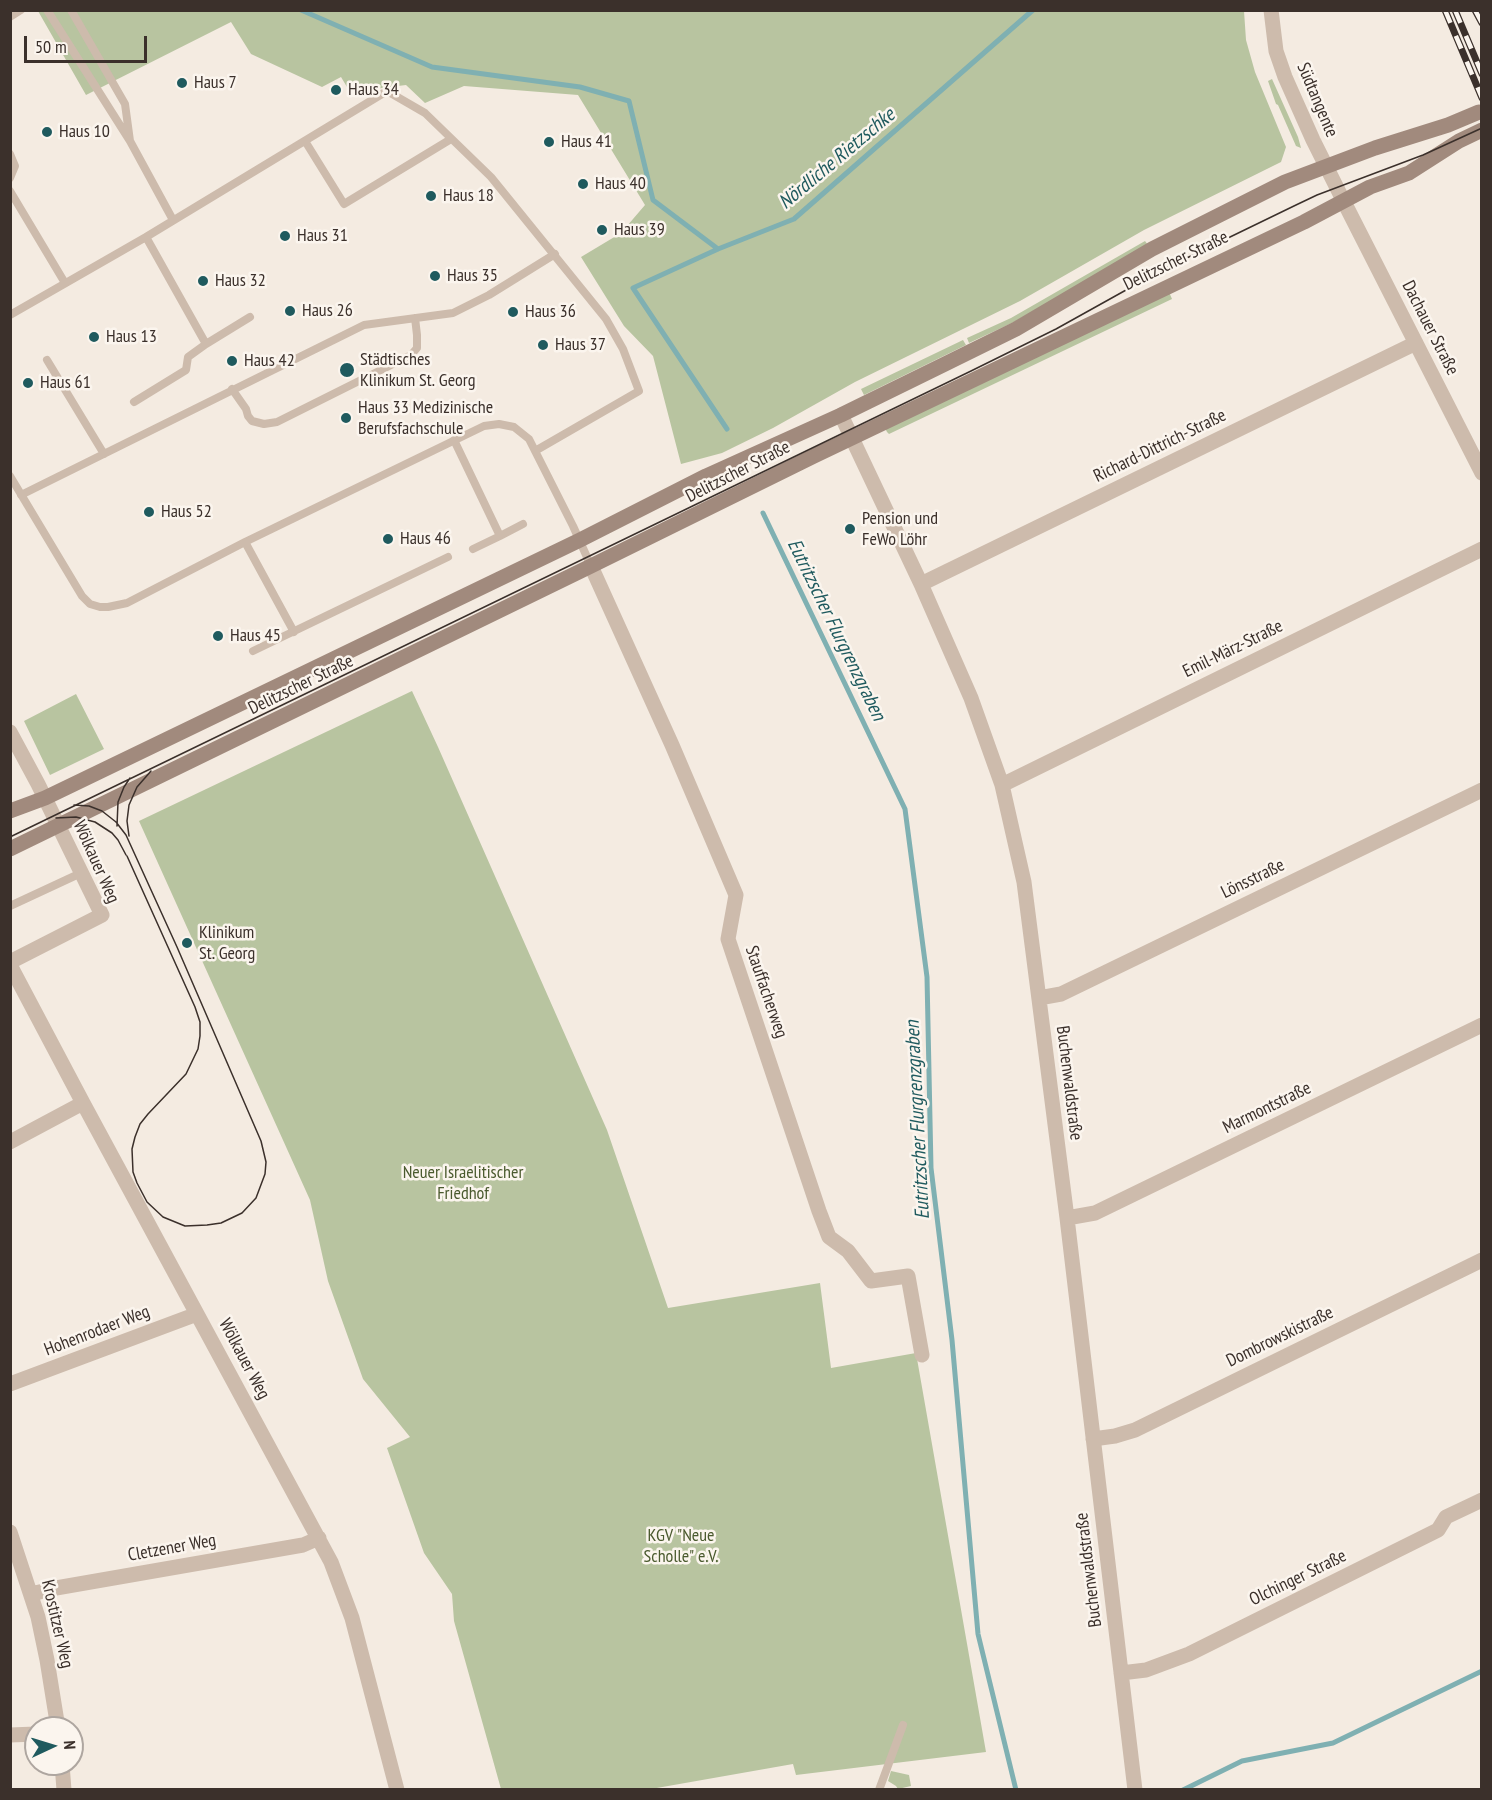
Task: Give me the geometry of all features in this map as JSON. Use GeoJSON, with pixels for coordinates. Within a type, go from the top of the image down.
{"type":"FeatureCollection","features":[{"type":"Feature","properties":{"kind":"main road","name":"Delitzscher Straße"},"geometry":{"type":"LineString","coordinates":[[10,811],[45,798],[580,540],[706,476],[841,415],[1016,329],[1152,249],[1285,182],[1384,144],[1448,125],[1479,112]]}},
{"type":"Feature","properties":{"kind":"main road","name":"Delitzscher Straße"},"geometry":{"type":"LineString","coordinates":[[10,849],[852,438],[1304,222],[1343,200],[1370,187],[1409,173],[1482,130]]}},
{"type":"Feature","properties":{"kind":"street","name":"Südtangente"},"geometry":{"type":"LineString","coordinates":[[1271,10],[1276,51],[1285,77],[1343,200]]}},
{"type":"Feature","properties":{"kind":"street","name":"Dachauer Straße"},"geometry":{"type":"LineString","coordinates":[[1343,200],[1482,473]]}},
{"type":"Feature","properties":{"kind":"street","name":"Richard-Dittrich-Straße"},"geometry":{"type":"LineString","coordinates":[[921,584],[1416,343]]}},
{"type":"Feature","properties":{"kind":"street","name":"Buchenwaldstraße"},"geometry":{"type":"LineString","coordinates":[[841,415],[921,584],[971,698],[1002,784],[1023,882],[1067,1218],[1135,1790]]}},
{"type":"Feature","properties":{"kind":"street","name":"Emil-März-Straße"},"geometry":{"type":"LineString","coordinates":[[1002,784],[1482,549]]}},
{"type":"Feature","properties":{"kind":"street","name":"Stauffacherweg"},"geometry":{"type":"LineString","coordinates":[[591,566],[672,745],[736,895],[728,939],[829,1237],[848,1251],[871,1281],[908,1276],[922,1355]]}},
{"type":"Feature","properties":{"kind":"street"},"geometry":{"type":"LineString","coordinates":[[10,732],[45,798]]}},
{"type":"Feature","properties":{"kind":"street","name":"Lönsstraße"},"geometry":{"type":"LineString","coordinates":[[1039,998],[1061,994],[1482,790]]}},
{"type":"Feature","properties":{"kind":"street","name":"Wölkauer Weg"},"geometry":{"type":"LineString","coordinates":[[45,798],[102,915],[10,964],[14,981],[83,1103],[331,1562],[352,1618],[397,1790]]}},
{"type":"Feature","properties":{"kind":"street","name":"Marmontstraße"},"geometry":{"type":"LineString","coordinates":[[1067,1218],[1095,1213],[1482,1025]]}},
{"type":"Feature","properties":{"kind":"street"},"geometry":{"type":"LineString","coordinates":[[10,1142],[83,1103]]}},
{"type":"Feature","properties":{"kind":"street","name":"Dombrowskistraße"},"geometry":{"type":"LineString","coordinates":[[1093,1439],[1136,1430],[1482,1260]]}},
{"type":"Feature","properties":{"kind":"street","name":"Hohenrodaer Weg"},"geometry":{"type":"LineString","coordinates":[[10,1384],[197,1314]]}},
{"type":"Feature","properties":{"kind":"street","name":"Olchinger Straße"},"geometry":{"type":"LineString","coordinates":[[1121,1673],[1146,1670],[1189,1654],[1438,1530],[1446,1517],[1482,1500]]}},
{"type":"Feature","properties":{"kind":"street","name":"Krostitzer Weg"},"geometry":{"type":"LineString","coordinates":[[10,1532],[31,1594],[47,1660],[56,1716]]}},
{"type":"Feature","properties":{"kind":"street","name":"Cletzener Weg"},"geometry":{"type":"LineString","coordinates":[[31,1594],[303,1545],[319,1538]]}},
{"type":"Feature","properties":{"kind":"lane"},"geometry":{"type":"LineString","coordinates":[[10,17],[21,10]]}},
{"type":"Feature","properties":{"kind":"lane"},"geometry":{"type":"LineString","coordinates":[[47,10],[130,141],[174,220]]}},
{"type":"Feature","properties":{"kind":"lane"},"geometry":{"type":"LineString","coordinates":[[71,10],[125,104],[130,141]]}},
{"type":"Feature","properties":{"kind":"lane"},"geometry":{"type":"LineString","coordinates":[[10,315],[146,237],[387,91],[425,113],[491,177],[606,319],[623,349],[639,391],[535,451]]}},
{"type":"Feature","properties":{"kind":"lane"},"geometry":{"type":"LineString","coordinates":[[305,141],[344,204],[451,139]]}},
{"type":"Feature","properties":{"kind":"lane"},"geometry":{"type":"LineString","coordinates":[[10,154],[15,166],[10,178]]}},
{"type":"Feature","properties":{"kind":"lane"},"geometry":{"type":"LineString","coordinates":[[10,191],[65,283]]}},
{"type":"Feature","properties":{"kind":"lane"},"geometry":{"type":"LineString","coordinates":[[146,237],[206,344]]}},
{"type":"Feature","properties":{"kind":"lane"},"geometry":{"type":"LineString","coordinates":[[21,495],[364,325],[453,313],[489,295],[555,254]]}},
{"type":"Feature","properties":{"kind":"lane"},"geometry":{"type":"LineString","coordinates":[[134,402],[186,370],[188,357],[250,317]]}},
{"type":"Feature","properties":{"kind":"lane"},"geometry":{"type":"LineString","coordinates":[[232,389],[252,420],[264,424],[277,422],[411,355],[417,348],[415,318]]}},
{"type":"Feature","properties":{"kind":"lane"},"geometry":{"type":"LineString","coordinates":[[47,360],[104,454]]}},
{"type":"Feature","properties":{"kind":"lane"},"geometry":{"type":"LineString","coordinates":[[10,476],[82,596],[90,604],[108,607],[127,603],[245,542],[454,440],[484,426],[499,424],[514,427],[529,439],[591,566]]}},
{"type":"Feature","properties":{"kind":"lane"},"geometry":{"type":"LineString","coordinates":[[454,440],[500,536]]}},
{"type":"Feature","properties":{"kind":"lane"},"geometry":{"type":"LineString","coordinates":[[473,549],[524,524]]}},
{"type":"Feature","properties":{"kind":"lane"},"geometry":{"type":"LineString","coordinates":[[245,542],[294,632]]}},
{"type":"Feature","properties":{"kind":"lane"},"geometry":{"type":"LineString","coordinates":[[253,651],[448,557]]}},
{"type":"Feature","properties":{"kind":"lane"},"geometry":{"type":"LineString","coordinates":[[10,906],[81,873]]}},
{"type":"Feature","properties":{"kind":"lane"},"geometry":{"type":"LineString","coordinates":[[879,1790],[903,1725]]}},
{"type":"Feature","properties":{"kind":"green space"},"geometry":{"type":"Polygon","coordinates":[[[38,11],[1244,11],[1246,40],[1255,72],[1286,147],[1281,162],[1144,230],[1020,301],[855,382],[773,428],[722,453],[681,464],[653,356],[624,326],[581,257],[621,233],[645,205],[578,95],[464,86],[425,103],[406,85],[350,92],[341,77],[322,87],[251,54],[231,22],[86,95],[38,11]]]}},
{"type":"Feature","properties":{"kind":"green space"},"geometry":{"type":"Polygon","coordinates":[[[1272,79],[1301,148],[1296,146],[1276,104],[1268,81],[1272,79]]]}},
{"type":"Feature","properties":{"kind":"green space"},"geometry":{"type":"Polygon","coordinates":[[[1145,241],[1148,245],[1014,322],[969,343],[967,338],[1011,318],[1145,241]]]}},
{"type":"Feature","properties":{"kind":"green space"},"geometry":{"type":"Polygon","coordinates":[[[1169,292],[1172,299],[889,434],[885,428],[1169,292]]]}},
{"type":"Feature","properties":{"kind":"green space"},"geometry":{"type":"Polygon","coordinates":[[[963,340],[966,345],[864,395],[861,389],[963,340]]]}},
{"type":"Feature","properties":{"kind":"green space"},"geometry":{"type":"Polygon","coordinates":[[[412,691],[607,1130],[668,1308],[820,1283],[831,1368],[916,1353],[986,1752],[796,1775],[793,1764],[651,1789],[501,1789],[454,1621],[452,1594],[424,1553],[387,1448],[410,1437],[363,1379],[328,1281],[310,1200],[139,821],[412,691]]]}},
{"type":"Feature","properties":{"kind":"green space"},"geometry":{"type":"Polygon","coordinates":[[[76,694],[104,749],[50,775],[24,721],[76,694]]]}},
{"type":"Feature","properties":{"kind":"green space"},"geometry":{"type":"Polygon","coordinates":[[[891,1771],[909,1775],[911,1786],[898,1789],[888,1781],[891,1771]]]}},
{"type":"Feature","properties":{"kind":"waterway","name":"Nördliche Rietzschke"},"geometry":{"type":"LineString","coordinates":[[301,10],[432,67],[580,87],[629,101],[653,200],[718,249]]}},
{"type":"Feature","properties":{"kind":"waterway","name":"Nördliche Rietzschke"},"geometry":{"type":"LineString","coordinates":[[727,429],[633,288],[718,249],[794,219],[1033,10]]}},
{"type":"Feature","properties":{"kind":"waterway","name":"Eutritzscher Flurgrenzgraben"},"geometry":{"type":"LineString","coordinates":[[763,513],[905,809],[927,977],[931,1168],[952,1340],[978,1634],[1016,1790]]}},
{"type":"Feature","properties":{"kind":"waterway","name":"Eutritzscher Flurgrenzgraben"},"geometry":{"type":"LineString","coordinates":[[1183,1790],[1242,1761],[1333,1743],[1482,1671]]}},
{"type":"Feature","properties":{"kind":"tram line"},"geometry":{"type":"LineString","coordinates":[[10,837],[971,371],[1056,329],[1162,270],[1296,205],[1423,155],[1482,128]]}},
{"type":"Feature","properties":{"kind":"tram line"},"geometry":{"type":"LineString","coordinates":[[129,836],[127,821],[129,805],[137,787],[151,771]]}},
{"type":"Feature","properties":{"kind":"tram line"},"geometry":{"type":"LineString","coordinates":[[117,826],[118,802],[130,778]]}},
{"type":"Feature","properties":{"kind":"tram line"},"geometry":{"type":"LineString","coordinates":[[74,805],[89,806],[102,811],[116,822],[126,835],[261,1141],[266,1162],[265,1174],[256,1198],[242,1213],[221,1223],[185,1226],[163,1217],[147,1202],[133,1172],[132,1149],[140,1124],[186,1074],[198,1049],[200,1022],[127,856]]}},
{"type":"Feature","properties":{"kind":"tram line"},"geometry":{"type":"LineString","coordinates":[[56,818],[76,817],[95,822],[112,833],[126,855]]}},
{"type":"Feature","properties":{"kind":"railway"},"geometry":{"type":"LineString","coordinates":[[1445,10],[1482,98]]}},
{"type":"Feature","properties":{"kind":"railway"},"geometry":{"type":"LineString","coordinates":[[1455,10],[1482,74]]}},
{"type":"Feature","properties":{"kind":"railway"},"geometry":{"type":"LineString","coordinates":[[1475,10],[1482,23]]}},
{"type":"Feature","properties":{"kind":"place","name":"Haus 7"},"geometry":{"type":"Point","coordinates":[182,83]}},
{"type":"Feature","properties":{"kind":"place","name":"Haus 34"},"geometry":{"type":"Point","coordinates":[336,90]}},
{"type":"Feature","properties":{"kind":"place","name":"Haus 10"},"geometry":{"type":"Point","coordinates":[47,132]}},
{"type":"Feature","properties":{"kind":"place","name":"Haus 41"},"geometry":{"type":"Point","coordinates":[549,142]}},
{"type":"Feature","properties":{"kind":"place","name":"Haus 40"},"geometry":{"type":"Point","coordinates":[583,184]}},
{"type":"Feature","properties":{"kind":"place","name":"Haus 18"},"geometry":{"type":"Point","coordinates":[431,196]}},
{"type":"Feature","properties":{"kind":"place","name":"Haus 39"},"geometry":{"type":"Point","coordinates":[602,230]}},
{"type":"Feature","properties":{"kind":"place","name":"Haus 31"},"geometry":{"type":"Point","coordinates":[285,236]}},
{"type":"Feature","properties":{"kind":"place","name":"Haus 35"},"geometry":{"type":"Point","coordinates":[435,276]}},
{"type":"Feature","properties":{"kind":"place","name":"Haus 32"},"geometry":{"type":"Point","coordinates":[203,281]}},
{"type":"Feature","properties":{"kind":"place","name":"Haus 26"},"geometry":{"type":"Point","coordinates":[290,311]}},
{"type":"Feature","properties":{"kind":"place","name":"Haus 36"},"geometry":{"type":"Point","coordinates":[513,312]}},
{"type":"Feature","properties":{"kind":"place","name":"Haus 13"},"geometry":{"type":"Point","coordinates":[94,337]}},
{"type":"Feature","properties":{"kind":"place","name":"Haus 37"},"geometry":{"type":"Point","coordinates":[543,345]}},
{"type":"Feature","properties":{"kind":"place","name":"Haus 42"},"geometry":{"type":"Point","coordinates":[232,361]}},
{"type":"Feature","properties":{"kind":"place","name":"Städtisches Klinikum St. Georg"},"geometry":{"type":"Point","coordinates":[347,370]}},
{"type":"Feature","properties":{"kind":"place","name":"Haus 61"},"geometry":{"type":"Point","coordinates":[28,383]}},
{"type":"Feature","properties":{"kind":"place","name":"Haus 33 Medizinische Berufsfachschule"},"geometry":{"type":"Point","coordinates":[346,418]}},
{"type":"Feature","properties":{"kind":"place","name":"Haus 52"},"geometry":{"type":"Point","coordinates":[149,512]}},
{"type":"Feature","properties":{"kind":"place","name":"Pension und FeWo Löhr"},"geometry":{"type":"Point","coordinates":[850,529]}},
{"type":"Feature","properties":{"kind":"place","name":"Haus 46"},"geometry":{"type":"Point","coordinates":[388,539]}},
{"type":"Feature","properties":{"kind":"place","name":"Haus 45"},"geometry":{"type":"Point","coordinates":[218,636]}},
{"type":"Feature","properties":{"kind":"place","name":"Klinikum St. Georg"},"geometry":{"type":"Point","coordinates":[187,943]}},
{"type":"Feature","properties":{"kind":"park label","name":"Neuer Israelitischer Friedhof"},"geometry":{"type":"Point","coordinates":[463,1183]}},
{"type":"Feature","properties":{"kind":"park label","name":"KGV \"Neue Scholle\" e.V."},"geometry":{"type":"Point","coordinates":[681,1546]}}]}
